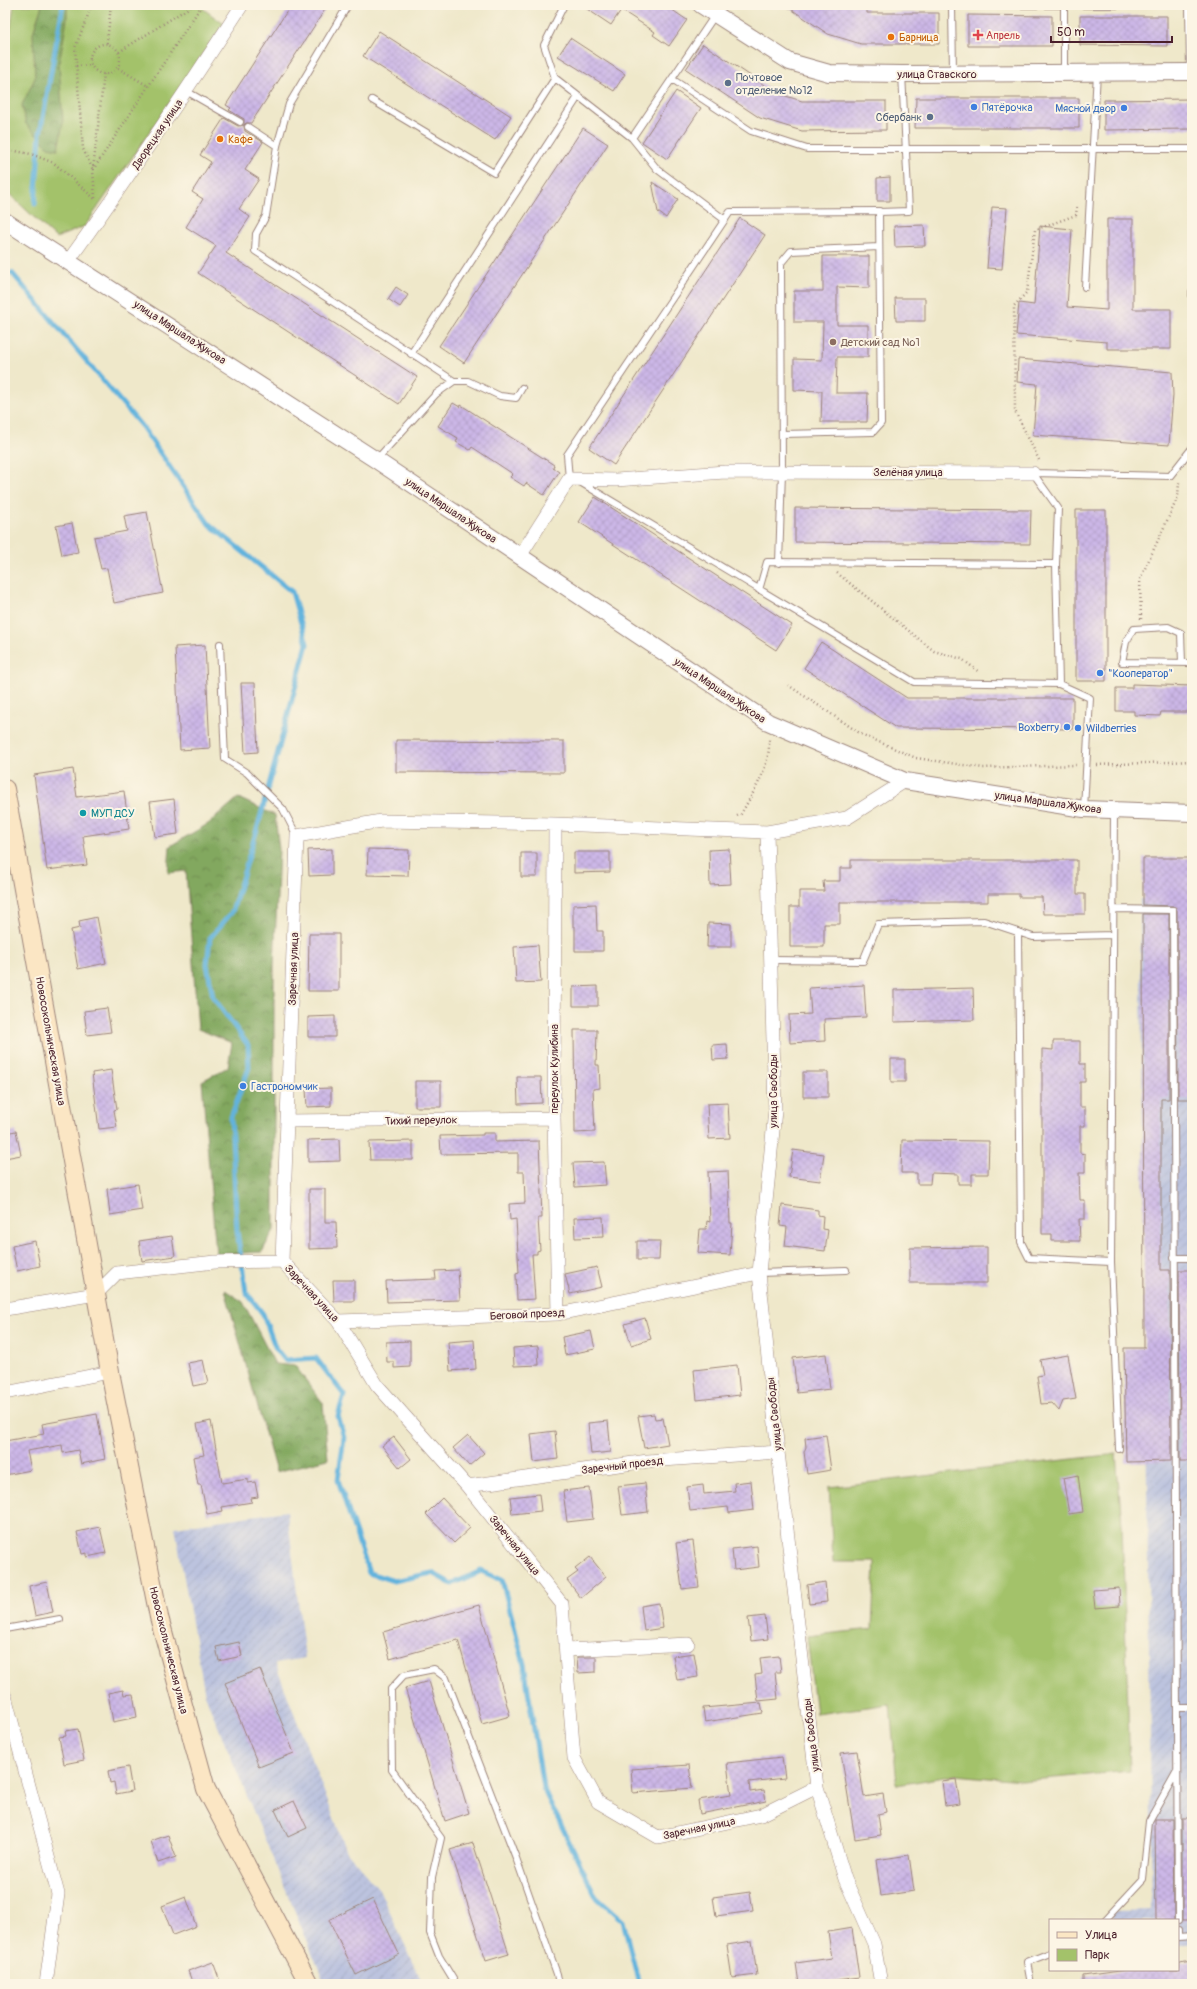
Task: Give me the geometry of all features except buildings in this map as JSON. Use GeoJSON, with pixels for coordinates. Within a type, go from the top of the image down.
{"type":"FeatureCollection","features":[{"type":"Feature","properties":{"kind":"main road","name":"Новосокольническая улица"},"geometry":{"type":"LineString","coordinates":[[5,789],[110,1372],[159,1617],[206,1789],[309,1984]]}},
{"type":"Feature","properties":{"kind":"street","name":"Дворецкая улица"},"geometry":{"type":"LineString","coordinates":[[69,260],[108,207],[242,5]]}},
{"type":"Feature","properties":{"kind":"street","name":"улица Ставского"},"geometry":{"type":"LineString","coordinates":[[701,5],[790,62],[829,73],[953,74],[1191,72]]}},
{"type":"Feature","properties":{"kind":"street","name":"улица Маршала Жукова"},"geometry":{"type":"LineString","coordinates":[[5,221],[69,260],[376,460],[768,722],[905,781],[1084,809],[1192,813]]}},
{"type":"Feature","properties":{"kind":"street","name":"Зелёная улица"},"geometry":{"type":"LineString","coordinates":[[572,479],[616,480],[725,472],[1040,473]]}},
{"type":"Feature","properties":{"kind":"street"},"geometry":{"type":"LineString","coordinates":[[520,556],[572,479]]}},
{"type":"Feature","properties":{"kind":"street"},"geometry":{"type":"LineString","coordinates":[[298,836],[381,821],[555,824],[767,832],[847,818],[905,781]]}},
{"type":"Feature","properties":{"kind":"street","name":"переулок Кулибина"},"geometry":{"type":"LineString","coordinates":[[555,824],[554,1118],[558,1314]]}},
{"type":"Feature","properties":{"kind":"street","name":"улица Свободы"},"geometry":{"type":"LineString","coordinates":[[767,832],[775,1110],[759,1273],[817,1787],[845,1879],[874,1944],[881,1984]]}},
{"type":"Feature","properties":{"kind":"street","name":"Заречная улица"},"geometry":{"type":"LineString","coordinates":[[298,836],[282,1261],[338,1321],[377,1385],[467,1486],[562,1604],[574,1758],[598,1802],[658,1837],[762,1815],[817,1787]]}},
{"type":"Feature","properties":{"kind":"street","name":"Тихий переулок"},"geometry":{"type":"LineString","coordinates":[[287,1121],[554,1118]]}},
{"type":"Feature","properties":{"kind":"street"},"geometry":{"type":"LineString","coordinates":[[5,1309],[96,1294],[117,1273],[231,1262],[282,1261]]}},
{"type":"Feature","properties":{"kind":"street","name":"Беговой проезд"},"geometry":{"type":"LineString","coordinates":[[338,1321],[558,1314],[759,1273]]}},
{"type":"Feature","properties":{"kind":"street"},"geometry":{"type":"LineString","coordinates":[[5,1393],[110,1372]]}},
{"type":"Feature","properties":{"kind":"street","name":"Заречный проезд"},"geometry":{"type":"LineString","coordinates":[[467,1486],[648,1461],[778,1452]]}},
{"type":"Feature","properties":{"kind":"street"},"geometry":{"type":"LineString","coordinates":[[566,1650],[688,1644]]}},
{"type":"Feature","properties":{"kind":"street"},"geometry":{"type":"LineString","coordinates":[[5,1696],[58,1894],[46,1984]]}},
{"type":"Feature","properties":{"kind":"lane"},"geometry":{"type":"LineString","coordinates":[[348,5],[289,104],[277,146],[266,216],[256,234],[255,251],[454,381],[468,381],[500,396],[516,398],[522,388]]}},
{"type":"Feature","properties":{"kind":"lane"},"geometry":{"type":"LineString","coordinates":[[564,5],[544,45],[555,78],[632,138],[657,169],[725,220]]}},
{"type":"Feature","properties":{"kind":"lane"},"geometry":{"type":"LineString","coordinates":[[945,5],[1140,5]]}},
{"type":"Feature","properties":{"kind":"lane"},"geometry":{"type":"LineString","coordinates":[[1064,5],[1064,73]]}},
{"type":"Feature","properties":{"kind":"lane"},"geometry":{"type":"LineString","coordinates":[[1189,5],[1191,72]]}},
{"type":"Feature","properties":{"kind":"lane"},"geometry":{"type":"LineString","coordinates":[[952,6],[953,74]]}},
{"type":"Feature","properties":{"kind":"lane"},"geometry":{"type":"LineString","coordinates":[[632,138],[715,15]]}},
{"type":"Feature","properties":{"kind":"lane"},"geometry":{"type":"LineString","coordinates":[[1085,287],[1097,73]]}},
{"type":"Feature","properties":{"kind":"lane"},"geometry":{"type":"LineString","coordinates":[[902,74],[909,211],[730,212],[567,455],[572,479],[914,682],[1059,684],[1090,698],[1084,809]]}},
{"type":"Feature","properties":{"kind":"lane"},"geometry":{"type":"LineString","coordinates":[[372,100],[494,173],[555,78]]}},
{"type":"Feature","properties":{"kind":"lane"},"geometry":{"type":"LineString","coordinates":[[672,79],[750,131],[807,149],[1192,149]]}},
{"type":"Feature","properties":{"kind":"lane"},"geometry":{"type":"LineString","coordinates":[[186,91],[240,122]]}},
{"type":"Feature","properties":{"kind":"lane"},"geometry":{"type":"LineString","coordinates":[[411,354],[578,97]]}},
{"type":"Feature","properties":{"kind":"lane"},"geometry":{"type":"LineString","coordinates":[[248,127],[277,146]]}},
{"type":"Feature","properties":{"kind":"lane"},"geometry":{"type":"LineString","coordinates":[[782,434],[873,432],[882,423],[879,212]]}},
{"type":"Feature","properties":{"kind":"lane"},"geometry":{"type":"LineString","coordinates":[[780,563],[782,472],[781,263],[791,251],[879,247]]}},
{"type":"Feature","properties":{"kind":"lane"},"geometry":{"type":"LineString","coordinates":[[1192,292],[1192,314]]}},
{"type":"Feature","properties":{"kind":"lane"},"geometry":{"type":"LineString","coordinates":[[376,460],[436,394],[454,381]]}},
{"type":"Feature","properties":{"kind":"lane"},"geometry":{"type":"LineString","coordinates":[[1059,684],[1056,564],[1058,508],[1040,473],[1170,476],[1192,448]]}},
{"type":"Feature","properties":{"kind":"lane"},"geometry":{"type":"LineString","coordinates":[[760,590],[767,562],[1056,564]]}},
{"type":"Feature","properties":{"kind":"lane"},"geometry":{"type":"LineString","coordinates":[[1182,663],[1181,633],[1168,627],[1134,629],[1126,642],[1122,662],[1182,663],[1192,663]]}},
{"type":"Feature","properties":{"kind":"lane"},"geometry":{"type":"LineString","coordinates":[[220,644],[225,759],[247,773],[283,809],[298,836]]}},
{"type":"Feature","properties":{"kind":"lane"},"geometry":{"type":"LineString","coordinates":[[1114,810],[1111,1262],[1119,1449]]}},
{"type":"Feature","properties":{"kind":"lane"},"geometry":{"type":"LineString","coordinates":[[1113,909],[1173,910],[1178,1919]]}},
{"type":"Feature","properties":{"kind":"lane"},"geometry":{"type":"LineString","coordinates":[[771,960],[862,961],[878,924],[984,921],[1033,937],[1113,936]]}},
{"type":"Feature","properties":{"kind":"lane"},"geometry":{"type":"LineString","coordinates":[[1018,932],[1021,1242],[1030,1258],[1111,1262]]}},
{"type":"Feature","properties":{"kind":"lane"},"geometry":{"type":"LineString","coordinates":[[1174,1258],[1192,1258]]}},
{"type":"Feature","properties":{"kind":"lane"},"geometry":{"type":"LineString","coordinates":[[759,1273],[846,1270]]}},
{"type":"Feature","properties":{"kind":"lane"},"geometry":{"type":"LineString","coordinates":[[5,1629],[60,1619]]}},
{"type":"Feature","properties":{"kind":"lane"},"geometry":{"type":"LineString","coordinates":[[456,1984],[439,1956],[430,1933],[432,1877],[441,1838],[392,1770],[391,1689],[404,1675],[434,1669],[446,1678],[516,1858],[557,1974],[559,1984]]}},
{"type":"Feature","properties":{"kind":"lane"},"geometry":{"type":"LineString","coordinates":[[1177,1707],[1192,1707]]}},
{"type":"Feature","properties":{"kind":"lane"},"geometry":{"type":"LineString","coordinates":[[1106,1919],[1143,1879],[1149,1821],[1177,1772]]}},
{"type":"Feature","properties":{"kind":"lane"},"geometry":{"type":"LineString","coordinates":[[1179,1938],[1192,1937]]}},
{"type":"Feature","properties":{"kind":"lane"},"geometry":{"type":"LineString","coordinates":[[1030,1984],[1027,1962],[1049,1953]]}},
{"type":"Feature","properties":{"kind":"path"},"geometry":{"type":"LineString","coordinates":[[92,5],[74,48],[83,149],[93,170]]}},
{"type":"Feature","properties":{"kind":"path"},"geometry":{"type":"LineString","coordinates":[[107,43],[111,5]]}},
{"type":"Feature","properties":{"kind":"path"},"geometry":{"type":"LineString","coordinates":[[120,52],[194,5]]}},
{"type":"Feature","properties":{"kind":"path"},"geometry":{"type":"LineString","coordinates":[[93,170],[202,5]]}},
{"type":"Feature","properties":{"kind":"path"},"geometry":{"type":"LineString","coordinates":[[107,43],[114,46],[120,52],[121,60],[118,68],[111,73],[104,74],[96,71],[91,65],[90,57],[93,50],[99,44],[107,43]]}},
{"type":"Feature","properties":{"kind":"path"},"geometry":{"type":"LineString","coordinates":[[76,66],[91,65]]}},
{"type":"Feature","properties":{"kind":"path"},"geometry":{"type":"LineString","coordinates":[[118,68],[148,86]]}},
{"type":"Feature","properties":{"kind":"path"},"geometry":{"type":"LineString","coordinates":[[95,198],[93,170],[104,74]]}},
{"type":"Feature","properties":{"kind":"path"},"geometry":{"type":"LineString","coordinates":[[5,149],[31,154],[54,164],[108,207]]}},
{"type":"Feature","properties":{"kind":"path"},"geometry":{"type":"LineString","coordinates":[[1040,473],[1015,410],[1014,306],[1027,292],[1035,230],[1076,215],[1077,203]]}},
{"type":"Feature","properties":{"kind":"path"},"geometry":{"type":"LineString","coordinates":[[1141,629],[1140,579],[1178,497],[1180,464]]}},
{"type":"Feature","properties":{"kind":"path"},"geometry":{"type":"LineString","coordinates":[[830,568],[934,651],[962,659],[981,674]]}},
{"type":"Feature","properties":{"kind":"path"},"geometry":{"type":"LineString","coordinates":[[788,685],[862,734],[916,758],[983,768],[1192,761]]}},
{"type":"Feature","properties":{"kind":"path"},"geometry":{"type":"LineString","coordinates":[[712,830],[741,814],[759,780],[770,753],[768,722]]}},
{"type":"Feature","properties":{"kind":"shaded area"},"geometry":{"type":"Polygon","coordinates":[[[1192,898],[1192,1945],[1179,1945],[1179,1919],[1112,1919],[1113,1911],[1152,1910],[1140,899],[1192,898]]]}},
{"type":"Feature","properties":{"kind":"shaded area"},"geometry":{"type":"Polygon","coordinates":[[[287,1511],[305,1658],[275,1663],[347,1852],[379,1889],[423,1984],[325,1984],[205,1695],[175,1527],[287,1511]]]}},
{"type":"Feature","properties":{"kind":"green space"},"geometry":{"type":"Polygon","coordinates":[[[14,5],[198,5],[224,24],[85,226],[56,238],[5,190],[5,66],[14,5]]]}},
{"type":"Feature","properties":{"kind":"green space"},"geometry":{"type":"Polygon","coordinates":[[[42,5],[67,5],[67,19],[59,64],[63,123],[58,149],[48,147],[26,124],[22,105],[35,78],[33,33],[42,5]]]}},
{"type":"Feature","properties":{"kind":"green space"},"geometry":{"type":"Polygon","coordinates":[[[238,798],[275,815],[279,849],[274,967],[274,1230],[262,1252],[216,1254],[202,1081],[228,1067],[232,1043],[198,1029],[186,871],[168,873],[170,846],[208,824],[238,798]]]}},
{"type":"Feature","properties":{"kind":"green space"},"geometry":{"type":"Polygon","coordinates":[[[225,1290],[243,1302],[275,1364],[295,1366],[323,1403],[328,1459],[276,1472],[225,1290]]]}},
{"type":"Feature","properties":{"kind":"green space"},"geometry":{"type":"Polygon","coordinates":[[[1116,1454],[1122,1525],[1130,1771],[1022,1781],[956,1775],[897,1785],[890,1704],[816,1714],[807,1636],[872,1629],[875,1562],[833,1562],[829,1487],[1116,1454]]]}},
{"type":"Feature","properties":{"kind":"waterway"},"geometry":{"type":"LineString","coordinates":[[35,204],[40,134],[63,5]]}},
{"type":"Feature","properties":{"kind":"waterway"},"geometry":{"type":"LineString","coordinates":[[12,273],[143,428],[209,524],[292,592],[307,644],[258,826],[232,912],[210,938],[207,964],[213,997],[248,1045],[249,1068],[231,1117],[237,1231],[246,1292],[263,1314],[276,1349],[285,1360],[316,1358],[344,1395],[338,1416],[344,1438],[338,1480],[369,1573],[394,1581],[432,1573],[452,1584],[481,1571],[502,1580],[524,1664],[543,1788],[596,1897],[623,1921],[639,1984]]}},
{"type":"Feature","properties":{"kind":"place","name":"Апрель"},"geometry":{"type":"Point","coordinates":[978,35]}},
{"type":"Feature","properties":{"kind":"place","name":"Барница"},"geometry":{"type":"Point","coordinates":[891,37]}},
{"type":"Feature","properties":{"kind":"place","name":"Почтовое отделение №12"},"geometry":{"type":"Point","coordinates":[728,83]}},
{"type":"Feature","properties":{"kind":"place","name":"Пятёрочка"},"geometry":{"type":"Point","coordinates":[974,107]}},
{"type":"Feature","properties":{"kind":"place","name":"Мясной двор"},"geometry":{"type":"Point","coordinates":[1124,108]}},
{"type":"Feature","properties":{"kind":"place","name":"Сбербанк"},"geometry":{"type":"Point","coordinates":[930,117]}},
{"type":"Feature","properties":{"kind":"place","name":"Кафе"},"geometry":{"type":"Point","coordinates":[220,139]}},
{"type":"Feature","properties":{"kind":"place","name":"Детский сад №1"},"geometry":{"type":"Point","coordinates":[833,342]}},
{"type":"Feature","properties":{"kind":"place","name":"\"Кооператор\""},"geometry":{"type":"Point","coordinates":[1100,673]}},
{"type":"Feature","properties":{"kind":"place","name":"Boxberry"},"geometry":{"type":"Point","coordinates":[1067,727]}},
{"type":"Feature","properties":{"kind":"place","name":"Wildberries"},"geometry":{"type":"Point","coordinates":[1078,728]}},
{"type":"Feature","properties":{"kind":"place","name":"МУП ДСУ"},"geometry":{"type":"Point","coordinates":[83,813]}},
{"type":"Feature","properties":{"kind":"place","name":"Гастрономчик"},"geometry":{"type":"Point","coordinates":[243,1086]}}]}
